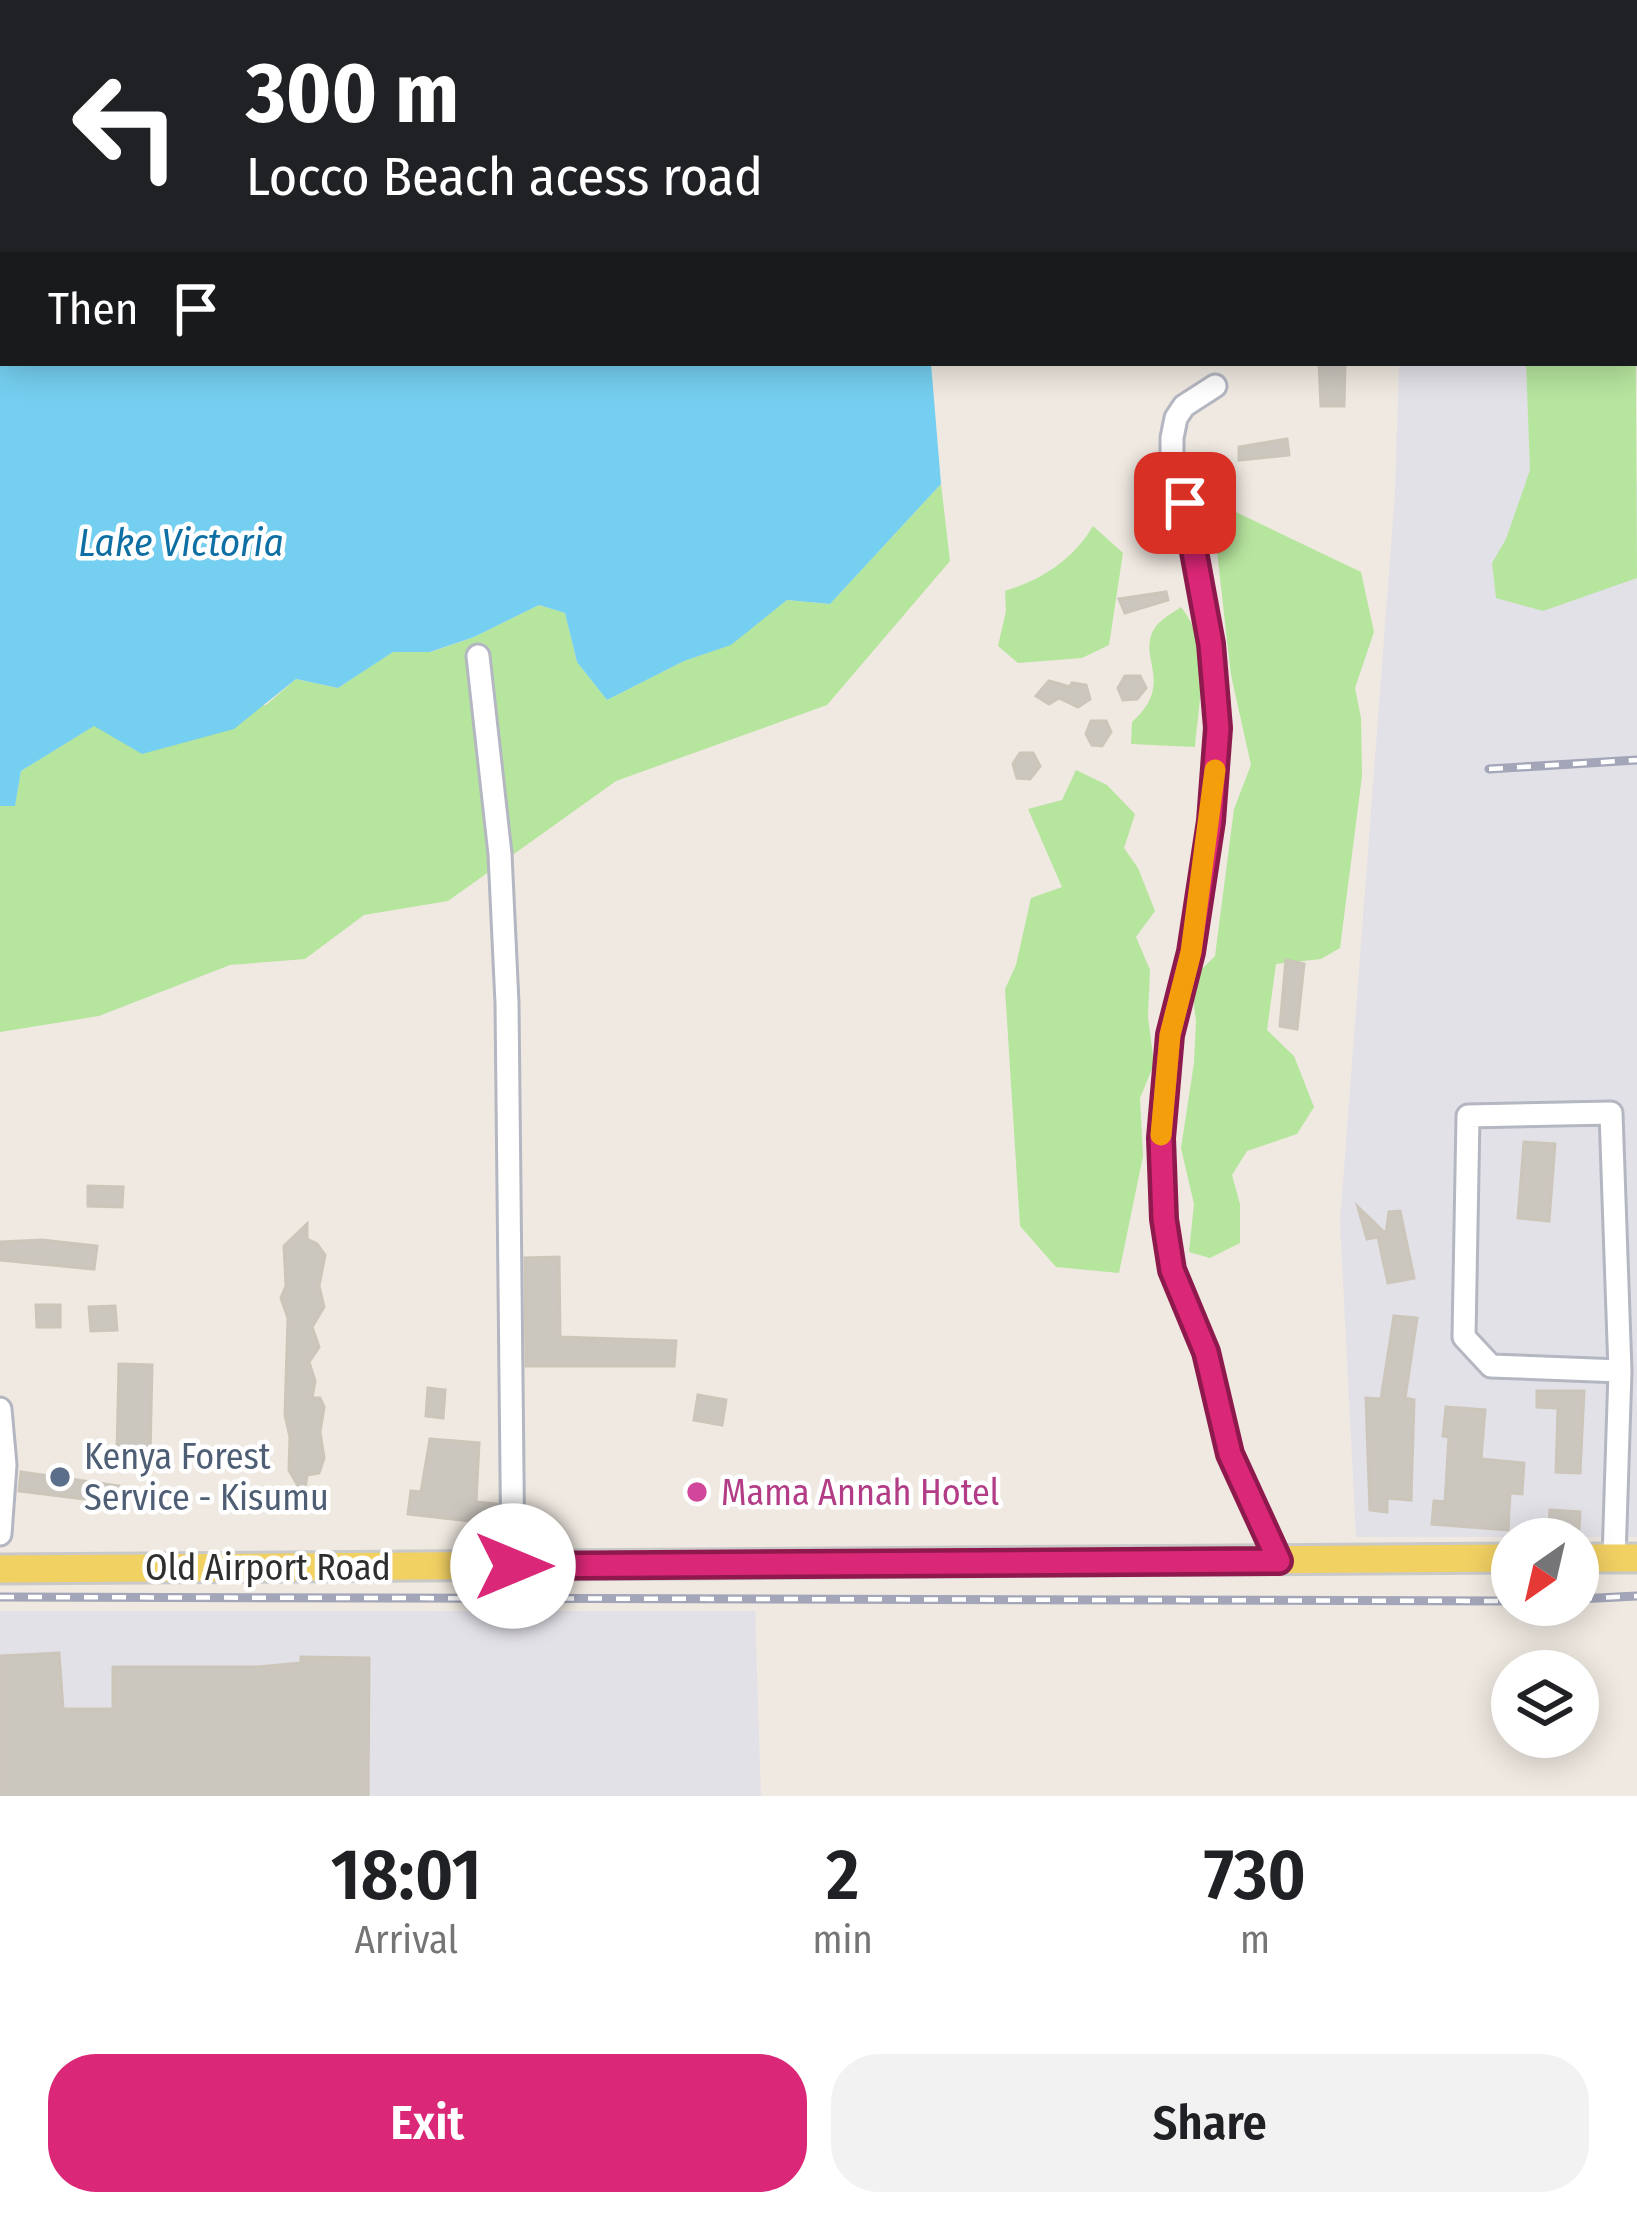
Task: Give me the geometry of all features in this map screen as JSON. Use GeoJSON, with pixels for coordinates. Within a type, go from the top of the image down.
{"type":"FeatureCollection","features":[{"type":"Feature","properties":{"kind":"main road","name":"Old Airport Road"},"geometry":{"type":"LineString","coordinates":[[0,1569],[1491,1559]]}},
{"type":"Feature","properties":{"kind":"street"},"geometry":{"type":"LineString","coordinates":[[1215,386],[1184,406],[1172,438],[1211,644],[1218,728],[1211,821],[1191,952],[1170,1035],[1161,1138],[1164,1219],[1172,1270],[1206,1352],[1230,1454],[1279,1561]]}},
{"type":"Feature","properties":{"kind":"street"},"geometry":{"type":"LineString","coordinates":[[478,656],[500,854],[507,1003],[513,1566]]}},
{"type":"Feature","properties":{"kind":"street"},"geometry":{"type":"LineString","coordinates":[[1620,1371],[1491,1366],[1464,1337],[1468,1117],[1612,1112],[1626,1558]]}},
{"type":"Feature","properties":{"kind":"street"},"geometry":{"type":"LineString","coordinates":[[0,1408],[5,1484],[0,1534]]}},
{"type":"Feature","properties":{"kind":"shaded area"},"geometry":{"type":"Polygon","coordinates":[[[1399,366],[1526,366],[1532,507],[1637,483],[1637,1537],[1599,1537],[1599,1518],[1491,1518],[1491,1537],[1356,1537],[1340,1222],[1395,493],[1399,366]]]}},
{"type":"Feature","properties":{"kind":"shaded area"},"geometry":{"type":"Polygon","coordinates":[[[0,1611],[755,1611],[761,1796],[0,1796],[0,1611]]]}},
{"type":"Feature","properties":{"kind":"green space"},"geometry":{"type":"Polygon","coordinates":[[[1526,366],[1636,366],[1637,578],[1543,611],[1496,598],[1492,563],[1506,539],[1530,470],[1526,366]]]}},
{"type":"Feature","properties":{"kind":"green space"},"geometry":{"type":"Polygon","coordinates":[[[941,484],[950,561],[827,705],[616,781],[448,901],[364,915],[305,959],[230,965],[99,1016],[0,1032],[0,806],[15,805],[21,771],[95,725],[266,705],[296,679],[338,688],[393,652],[431,652],[539,605],[565,613],[577,662],[607,700],[684,661],[730,645],[787,600],[830,604],[941,484]]]}},
{"type":"Feature","properties":{"kind":"green space"},"geometry":{"type":"Polygon","coordinates":[[[1217,503],[1361,572],[1374,632],[1355,688],[1361,718],[1362,776],[1340,948],[1321,959],[1276,964],[1267,1030],[1294,1056],[1314,1107],[1297,1134],[1247,1151],[1232,1175],[1240,1204],[1240,1243],[1210,1258],[1189,1252],[1194,1204],[1181,1148],[1194,1063],[1191,980],[1215,956],[1234,809],[1251,765],[1231,675],[1215,534],[1217,503]]]}},
{"type":"Feature","properties":{"kind":"green space"},"geometry":{"type":"Polygon","coordinates":[[[1093,526],[1123,553],[1109,645],[1082,658],[1018,663],[998,646],[1005,591],[1055,567],[1093,526]]]}},
{"type":"Feature","properties":{"kind":"green space"},"geometry":{"type":"Polygon","coordinates":[[[1181,607],[1191,622],[1200,656],[1195,747],[1131,744],[1132,722],[1152,694],[1151,636],[1159,622],[1181,607]]]}},
{"type":"Feature","properties":{"kind":"green space"},"geometry":{"type":"Polygon","coordinates":[[[1076,770],[1107,785],[1135,814],[1124,848],[1138,868],[1155,911],[1136,937],[1150,970],[1148,1017],[1154,1064],[1140,1098],[1143,1156],[1119,1273],[1056,1267],[1020,1226],[1005,989],[1016,965],[1031,898],[1062,887],[1028,809],[1062,800],[1076,770]]]}},
{"type":"Feature","properties":{"kind":"water","name":"Lake Victoria"},"geometry":{"type":"Polygon","coordinates":[[[0,366],[931,366],[941,484],[830,604],[787,600],[731,645],[684,661],[607,700],[577,662],[565,613],[539,605],[474,637],[430,652],[393,652],[338,688],[296,679],[234,729],[142,754],[94,726],[21,771],[15,806],[0,806],[0,366]]]}},
{"type":"Feature","properties":{"kind":"building"},"geometry":{"type":"Polygon","coordinates":[[[1319,366],[1345,366],[1344,406],[1321,406],[1319,366]]]}},
{"type":"Feature","properties":{"kind":"building"},"geometry":{"type":"Polygon","coordinates":[[[1287,439],[1289,455],[1239,460],[1239,447],[1287,439]]]}},
{"type":"Feature","properties":{"kind":"building"},"geometry":{"type":"Polygon","coordinates":[[[1166,592],[1168,600],[1125,613],[1119,599],[1166,592]]]}},
{"type":"Feature","properties":{"kind":"building"},"geometry":{"type":"Polygon","coordinates":[[[1125,676],[1140,676],[1146,688],[1137,699],[1123,700],[1118,688],[1125,676]]]}},
{"type":"Feature","properties":{"kind":"building"},"geometry":{"type":"Polygon","coordinates":[[[1049,681],[1070,687],[1072,683],[1086,685],[1090,699],[1078,707],[1059,698],[1049,704],[1036,696],[1049,681]]]}},
{"type":"Feature","properties":{"kind":"building"},"geometry":{"type":"Polygon","coordinates":[[[1091,721],[1106,721],[1111,732],[1102,746],[1092,745],[1086,734],[1091,721]]]}},
{"type":"Feature","properties":{"kind":"building"},"geometry":{"type":"Polygon","coordinates":[[[1020,753],[1033,753],[1040,766],[1030,779],[1017,778],[1013,764],[1020,753]]]}},
{"type":"Feature","properties":{"kind":"building"},"geometry":{"type":"Polygon","coordinates":[[[1286,960],[1304,964],[1297,1029],[1280,1026],[1286,960]]]}},
{"type":"Feature","properties":{"kind":"building"},"geometry":{"type":"Polygon","coordinates":[[[1524,1142],[1555,1144],[1549,1221],[1518,1218],[1524,1142]]]}},
{"type":"Feature","properties":{"kind":"building"},"geometry":{"type":"Polygon","coordinates":[[[88,1186],[123,1187],[122,1207],[88,1206],[88,1186]]]}},
{"type":"Feature","properties":{"kind":"building"},"geometry":{"type":"Polygon","coordinates":[[[1358,1207],[1386,1234],[1389,1212],[1400,1211],[1414,1278],[1388,1283],[1378,1237],[1367,1239],[1358,1207]]]}},
{"type":"Feature","properties":{"kind":"building"},"geometry":{"type":"Polygon","coordinates":[[[307,1224],[307,1239],[325,1255],[319,1286],[324,1307],[312,1327],[319,1347],[309,1362],[315,1381],[312,1398],[320,1398],[324,1407],[320,1432],[324,1458],[319,1473],[307,1475],[304,1496],[289,1470],[285,1415],[288,1318],[281,1298],[286,1286],[284,1246],[307,1224]]]}},
{"type":"Feature","properties":{"kind":"building"},"geometry":{"type":"Polygon","coordinates":[[[42,1240],[97,1246],[94,1269],[0,1260],[0,1242],[42,1240]]]}},
{"type":"Feature","properties":{"kind":"building"},"geometry":{"type":"Polygon","coordinates":[[[559,1257],[560,1337],[676,1341],[674,1366],[526,1366],[525,1258],[559,1257]]]}},
{"type":"Feature","properties":{"kind":"building"},"geometry":{"type":"Polygon","coordinates":[[[36,1305],[60,1305],[60,1327],[37,1327],[36,1305]]]}},
{"type":"Feature","properties":{"kind":"building"},"geometry":{"type":"Polygon","coordinates":[[[115,1306],[117,1330],[91,1331],[89,1307],[115,1306]]]}},
{"type":"Feature","properties":{"kind":"building"},"geometry":{"type":"Polygon","coordinates":[[[1394,1316],[1417,1318],[1405,1398],[1414,1400],[1411,1500],[1387,1498],[1387,1512],[1370,1510],[1366,1398],[1381,1399],[1394,1316]]]}},
{"type":"Feature","properties":{"kind":"building"},"geometry":{"type":"Polygon","coordinates":[[[119,1364],[152,1365],[150,1456],[117,1453],[119,1364]]]}},
{"type":"Feature","properties":{"kind":"building"},"geometry":{"type":"Polygon","coordinates":[[[428,1388],[445,1390],[443,1418],[426,1416],[428,1388]]]}},
{"type":"Feature","properties":{"kind":"building"},"geometry":{"type":"Polygon","coordinates":[[[1537,1391],[1584,1391],[1580,1473],[1556,1472],[1558,1408],[1537,1407],[1537,1391]]]}},
{"type":"Feature","properties":{"kind":"building"},"geometry":{"type":"Polygon","coordinates":[[[698,1395],[726,1400],[722,1425],[694,1420],[698,1395]]]}},
{"type":"Feature","properties":{"kind":"building"},"geometry":{"type":"Polygon","coordinates":[[[1446,1407],[1485,1410],[1481,1459],[1524,1463],[1522,1494],[1510,1493],[1509,1518],[1491,1518],[1491,1529],[1432,1524],[1434,1501],[1445,1502],[1449,1437],[1443,1436],[1446,1407]]]}},
{"type":"Feature","properties":{"kind":"building"},"geometry":{"type":"Polygon","coordinates":[[[430,1439],[479,1443],[476,1502],[497,1504],[496,1524],[408,1514],[411,1491],[421,1492],[430,1439]]]}},
{"type":"Feature","properties":{"kind":"building"},"geometry":{"type":"Polygon","coordinates":[[[21,1472],[119,1486],[118,1503],[19,1491],[21,1472]]]}},
{"type":"Feature","properties":{"kind":"building"},"geometry":{"type":"Polygon","coordinates":[[[1550,1510],[1580,1512],[1580,1518],[1550,1518],[1550,1510]]]}},
{"type":"Feature","properties":{"kind":"building"},"geometry":{"type":"Polygon","coordinates":[[[59,1653],[63,1709],[113,1709],[113,1667],[258,1667],[301,1663],[301,1657],[369,1658],[368,1796],[0,1796],[0,1656],[59,1653]]]}},
{"type":"Feature","properties":{"kind":"railway"},"geometry":{"type":"LineString","coordinates":[[1489,769],[1637,760]]}},
{"type":"Feature","properties":{"kind":"railway"},"geometry":{"type":"LineString","coordinates":[[1599,1598],[1637,1596]]}},
{"type":"Feature","properties":{"kind":"railway"},"geometry":{"type":"LineString","coordinates":[[0,1597],[1491,1601]]}},
{"type":"Feature","properties":{"kind":"slow traffic"},"geometry":{"type":"LineString","coordinates":[[1161,1135],[1170,1035],[1191,952],[1215,770]]}},
{"type":"Feature","properties":{"kind":"place","name":"Kenya Forest Service - Kisumu"},"geometry":{"type":"Point","coordinates":[60,1477]}},
{"type":"Feature","properties":{"kind":"place","name":"Mama Annah Hotel"},"geometry":{"type":"Point","coordinates":[697,1492]}},
{"type":"Feature","properties":{"kind":"route"},"geometry":{"type":"LineString","coordinates":[[513,1566],[1279,1561],[1230,1454],[1206,1352],[1172,1270],[1164,1219],[1161,1138],[1170,1035],[1191,952],[1211,821],[1218,728],[1211,644],[1185,503]]}}]}
